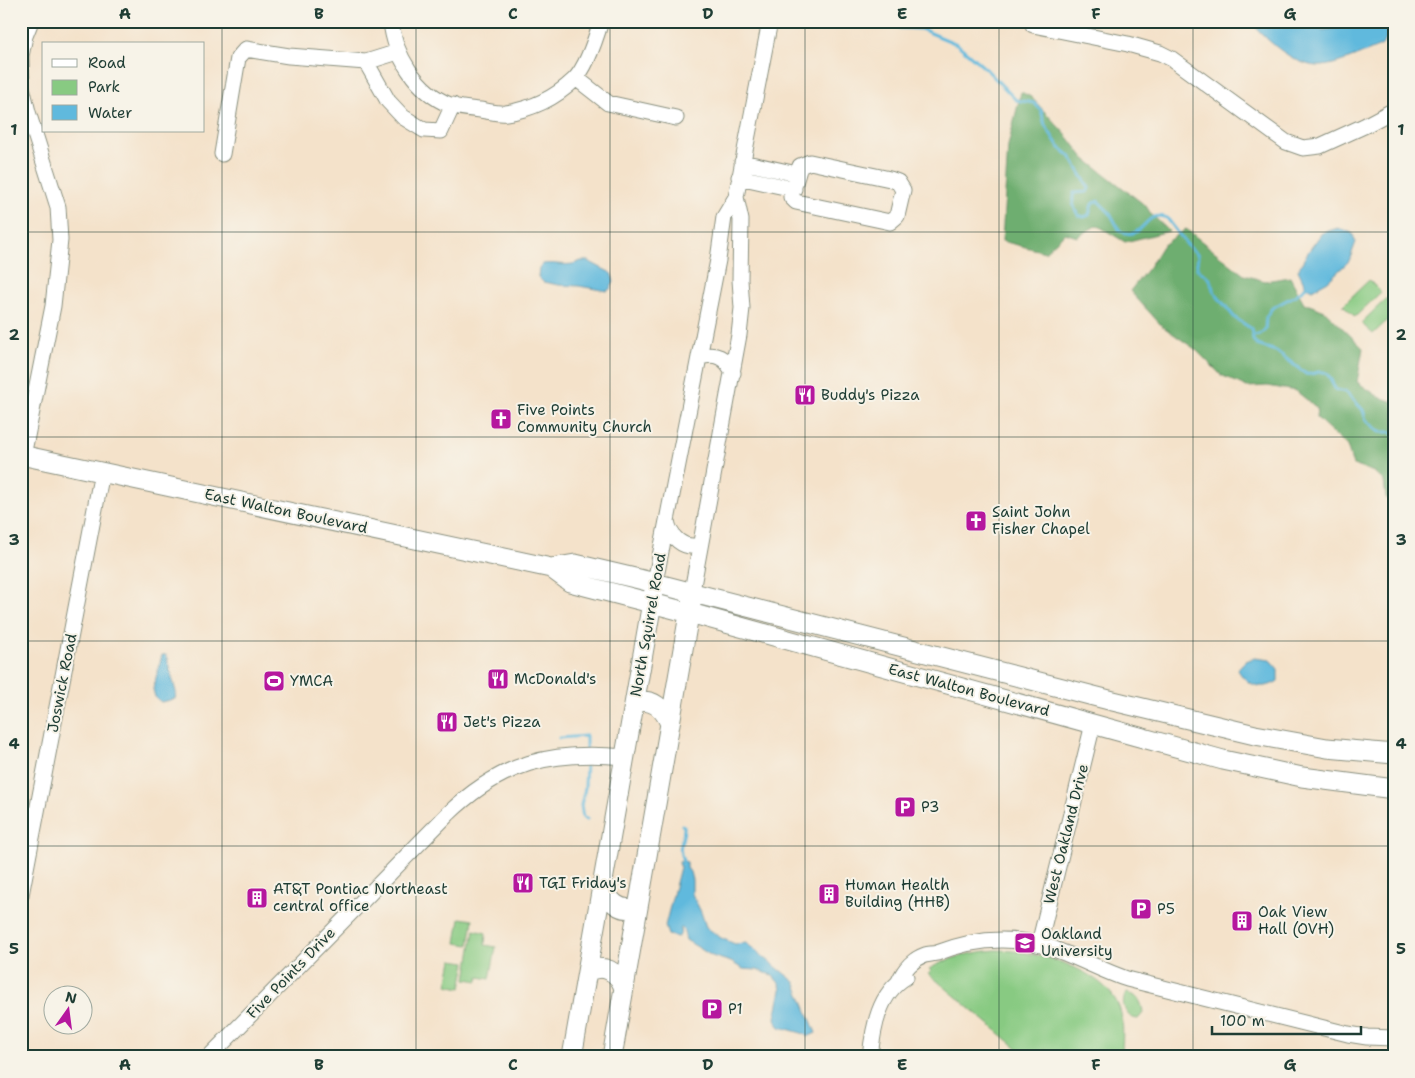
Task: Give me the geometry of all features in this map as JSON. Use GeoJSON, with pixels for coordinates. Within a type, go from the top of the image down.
{"type":"FeatureCollection","features":[{"type":"Feature","properties":{"kind":"main road","name":"East Walton Boulevard"},"geometry":{"type":"LineString","coordinates":[[22,456],[551,568],[575,564],[692,591],[963,662],[1255,735],[1327,748],[1394,754]]}},
{"type":"Feature","properties":{"kind":"main road","name":"East Walton Boulevard"},"geometry":{"type":"LineString","coordinates":[[551,568],[570,582],[690,613],[1223,760],[1275,772],[1394,789]]}},
{"type":"Feature","properties":{"kind":"main road","name":"North Squirrel Road"},"geometry":{"type":"LineString","coordinates":[[572,1057],[655,582]]}},
{"type":"Feature","properties":{"kind":"main road","name":"North Squirrel Road"},"geometry":{"type":"LineString","coordinates":[[612,1057],[690,613],[692,591]]}},
{"type":"Feature","properties":{"kind":"main road"},"geometry":{"type":"LineString","coordinates":[[949,685],[947,678],[949,670],[954,664],[963,662]]}},
{"type":"Feature","properties":{"kind":"main road"},"geometry":{"type":"LineString","coordinates":[[635,702],[646,701],[657,705],[663,709],[670,724]]}},
{"type":"Feature","properties":{"kind":"main road"},"geometry":{"type":"LineString","coordinates":[[603,884],[605,893],[615,904],[627,908],[638,906]]}},
{"type":"Feature","properties":{"kind":"main road"},"geometry":{"type":"LineString","coordinates":[[587,972],[599,968],[612,970],[622,980],[624,988]]}},
{"type":"Feature","properties":{"kind":"street"},"geometry":{"type":"LineString","coordinates":[[22,456],[53,306],[60,240],[58,206],[22,87],[21,56],[25,36],[31,21]]}},
{"type":"Feature","properties":{"kind":"street"},"geometry":{"type":"LineString","coordinates":[[391,21],[392,35],[401,60],[413,76],[431,93],[453,106],[505,114],[533,106],[551,98],[576,78],[597,36],[601,21]]}},
{"type":"Feature","properties":{"kind":"street","name":"North Squirrel Road"},"geometry":{"type":"LineString","coordinates":[[692,591],[733,374],[742,308],[741,220],[736,197],[770,21]]}},
{"type":"Feature","properties":{"kind":"street"},"geometry":{"type":"LineString","coordinates":[[1033,25],[1128,44],[1160,53],[1181,65],[1286,142],[1303,148],[1320,146],[1394,110]]}},
{"type":"Feature","properties":{"kind":"street"},"geometry":{"type":"LineString","coordinates":[[222,154],[238,58],[246,48],[289,56],[366,62],[398,52]]}},
{"type":"Feature","properties":{"kind":"street"},"geometry":{"type":"LineString","coordinates":[[366,62],[388,101],[403,117],[424,130],[441,130],[453,106]]}},
{"type":"Feature","properties":{"kind":"street"},"geometry":{"type":"LineString","coordinates":[[576,78],[608,103],[676,118]]}},
{"type":"Feature","properties":{"kind":"street"},"geometry":{"type":"LineString","coordinates":[[810,162],[890,179],[898,182],[903,190],[898,216],[890,222],[796,202],[791,197],[795,182],[800,166],[810,162]]}},
{"type":"Feature","properties":{"kind":"street"},"geometry":{"type":"LineString","coordinates":[[740,169],[795,182]]}},
{"type":"Feature","properties":{"kind":"street","name":"North Squirrel Road"},"geometry":{"type":"LineString","coordinates":[[655,582],[720,248],[724,217],[736,197]]}},
{"type":"Feature","properties":{"kind":"street"},"geometry":{"type":"LineString","coordinates":[[720,248],[732,247],[740,256]]}},
{"type":"Feature","properties":{"kind":"street"},"geometry":{"type":"LineString","coordinates":[[699,358],[710,355],[721,358],[726,362],[733,374]]}},
{"type":"Feature","properties":{"kind":"street","name":"Joswick Road"},"geometry":{"type":"LineString","coordinates":[[21,895],[102,472]]}},
{"type":"Feature","properties":{"kind":"street"},"geometry":{"type":"LineString","coordinates":[[667,521],[671,533],[680,542],[689,546],[700,545]]}},
{"type":"Feature","properties":{"kind":"street","name":"West Oakland Drive"},"geometry":{"type":"LineString","coordinates":[[1039,944],[1093,724]]}},
{"type":"Feature","properties":{"kind":"street","name":"Five Points Drive"},"geometry":{"type":"LineString","coordinates":[[209,1057],[468,796],[487,782],[517,767],[538,760],[561,756],[599,754],[625,757]]}},
{"type":"Feature","properties":{"kind":"street"},"geometry":{"type":"LineString","coordinates":[[870,1057],[873,1031],[878,1014],[888,994],[899,981],[929,960],[934,954],[959,945],[989,940],[1012,940],[1039,944],[1127,979],[1348,1034],[1394,1038]]}},
{"type":"Feature","properties":{"kind":"green space"},"geometry":{"type":"Polygon","coordinates":[[[1021,92],[1031,97],[1068,137],[1084,158],[1146,206],[1151,214],[1169,231],[1125,242],[1097,225],[1077,237],[1065,233],[1045,252],[1002,241],[1008,146],[1021,92]]]}},
{"type":"Feature","properties":{"kind":"green space"},"geometry":{"type":"Polygon","coordinates":[[[1186,229],[1244,275],[1265,281],[1290,277],[1304,303],[1325,311],[1363,348],[1357,382],[1379,397],[1394,402],[1394,512],[1386,497],[1384,481],[1374,472],[1353,465],[1347,446],[1316,417],[1317,408],[1296,391],[1268,386],[1247,387],[1221,375],[1195,349],[1162,326],[1130,291],[1149,267],[1162,246],[1186,229]]]}},
{"type":"Feature","properties":{"kind":"green space"},"geometry":{"type":"Polygon","coordinates":[[[1369,280],[1381,292],[1355,317],[1343,305],[1369,280]]]}},
{"type":"Feature","properties":{"kind":"green space"},"geometry":{"type":"Polygon","coordinates":[[[1387,298],[1394,305],[1394,314],[1373,334],[1361,323],[1387,298]]]}},
{"type":"Feature","properties":{"kind":"green space"},"geometry":{"type":"Polygon","coordinates":[[[460,918],[473,920],[469,945],[456,943],[460,918]]]}},
{"type":"Feature","properties":{"kind":"green space"},"geometry":{"type":"Polygon","coordinates":[[[474,930],[486,933],[485,945],[496,947],[490,979],[479,977],[478,981],[466,979],[474,930]]]}},
{"type":"Feature","properties":{"kind":"green space"},"geometry":{"type":"Polygon","coordinates":[[[996,950],[1029,953],[1047,958],[1066,964],[1099,982],[1111,993],[1121,1013],[1123,1025],[1122,1057],[1049,1057],[1051,1053],[1046,1049],[1040,1057],[1028,1057],[929,974],[931,971],[929,969],[953,958],[996,950]]]}},
{"type":"Feature","properties":{"kind":"green space"},"geometry":{"type":"Polygon","coordinates":[[[452,960],[466,962],[461,988],[447,985],[452,960]]]}},
{"type":"Feature","properties":{"kind":"green space"},"geometry":{"type":"Polygon","coordinates":[[[1127,993],[1137,997],[1142,1006],[1143,1013],[1138,1019],[1132,1018],[1125,1010],[1123,1003],[1127,993]]]}},
{"type":"Feature","properties":{"kind":"water"},"geometry":{"type":"Polygon","coordinates":[[[1254,21],[1275,21],[1324,30],[1339,28],[1351,21],[1387,21],[1386,40],[1381,46],[1343,61],[1322,66],[1312,65],[1303,63],[1283,52],[1258,30],[1252,23],[1254,21]]]}},
{"type":"Feature","properties":{"kind":"water"},"geometry":{"type":"Polygon","coordinates":[[[1338,228],[1352,233],[1356,242],[1349,261],[1328,281],[1312,290],[1306,287],[1298,270],[1322,233],[1338,228]]]}},
{"type":"Feature","properties":{"kind":"water"},"geometry":{"type":"Polygon","coordinates":[[[588,261],[611,273],[614,281],[611,288],[607,291],[559,285],[543,282],[538,277],[539,269],[543,264],[572,264],[588,261]]]}},
{"type":"Feature","properties":{"kind":"water"},"geometry":{"type":"Polygon","coordinates":[[[162,655],[166,655],[176,692],[175,699],[161,702],[155,697],[153,689],[162,655]]]}},
{"type":"Feature","properties":{"kind":"water"},"geometry":{"type":"Polygon","coordinates":[[[1255,658],[1270,660],[1278,669],[1278,681],[1267,686],[1261,686],[1246,680],[1238,670],[1245,662],[1255,658]]]}},
{"type":"Feature","properties":{"kind":"water"},"geometry":{"type":"Polygon","coordinates":[[[679,862],[687,862],[687,868],[692,880],[692,894],[706,927],[721,938],[735,944],[746,943],[795,982],[816,1033],[807,1037],[805,1034],[780,1027],[775,1018],[781,990],[780,984],[772,975],[757,970],[743,969],[731,962],[712,956],[686,940],[683,928],[681,928],[680,935],[677,937],[668,935],[665,926],[680,867],[679,862]]]}},
{"type":"Feature","properties":{"kind":"waterway"},"geometry":{"type":"LineString","coordinates":[[879,21],[900,28],[921,29],[957,44],[987,70],[1016,100],[1034,103],[1041,110],[1045,125],[1059,147],[1070,156],[1089,188],[1087,192],[1074,193],[1073,204],[1078,215],[1084,217],[1089,215],[1092,204],[1098,201],[1110,213],[1120,231],[1128,233],[1135,233],[1153,218],[1159,216],[1167,218],[1188,246],[1198,255],[1197,268],[1210,279],[1214,292],[1235,318],[1252,329],[1253,340],[1257,345],[1276,351],[1306,374],[1326,373],[1336,390],[1346,392],[1363,410],[1366,420],[1380,432],[1391,432],[1394,435]]}},
{"type":"Feature","properties":{"kind":"waterway"},"geometry":{"type":"LineString","coordinates":[[1253,335],[1260,334],[1265,330],[1266,317],[1272,308],[1296,295],[1306,287]]}},
{"type":"Feature","properties":{"kind":"waterway"},"geometry":{"type":"LineString","coordinates":[[559,738],[586,736],[586,752]]}},
{"type":"Feature","properties":{"kind":"waterway"},"geometry":{"type":"LineString","coordinates":[[586,761],[585,788],[581,805],[583,818],[587,819]]}},
{"type":"Feature","properties":{"kind":"waterway"},"geometry":{"type":"LineString","coordinates":[[682,825],[684,826],[684,831],[680,850],[683,861]]}},
{"type":"Feature","properties":{"kind":"place","name":"Buddy's Pizza"},"geometry":{"type":"Point","coordinates":[805,395]}},
{"type":"Feature","properties":{"kind":"place","name":"Five Points Community Church"},"geometry":{"type":"Point","coordinates":[501,419]}},
{"type":"Feature","properties":{"kind":"place","name":"Saint John Fisher Chapel"},"geometry":{"type":"Point","coordinates":[976,521]}},
{"type":"Feature","properties":{"kind":"place","name":"McDonald's"},"geometry":{"type":"Point","coordinates":[498,679]}},
{"type":"Feature","properties":{"kind":"place","name":"YMCA"},"geometry":{"type":"Point","coordinates":[274,681]}},
{"type":"Feature","properties":{"kind":"place","name":"Jet's Pizza"},"geometry":{"type":"Point","coordinates":[447,722]}},
{"type":"Feature","properties":{"kind":"place","name":"P3"},"geometry":{"type":"Point","coordinates":[905,807]}},
{"type":"Feature","properties":{"kind":"place","name":"TGI Friday's"},"geometry":{"type":"Point","coordinates":[523,883]}},
{"type":"Feature","properties":{"kind":"place","name":"Human Health Building (HHB)"},"geometry":{"type":"Point","coordinates":[829,894]}},
{"type":"Feature","properties":{"kind":"place","name":"AT&T Pontiac Northeast central office"},"geometry":{"type":"Point","coordinates":[257,898]}},
{"type":"Feature","properties":{"kind":"place","name":"P5"},"geometry":{"type":"Point","coordinates":[1141,909]}},
{"type":"Feature","properties":{"kind":"place","name":"Oak View Hall (OVH)"},"geometry":{"type":"Point","coordinates":[1242,921]}},
{"type":"Feature","properties":{"kind":"place","name":"Oakland University"},"geometry":{"type":"Point","coordinates":[1025,943]}},
{"type":"Feature","properties":{"kind":"place","name":"P1"},"geometry":{"type":"Point","coordinates":[712,1009]}}]}
